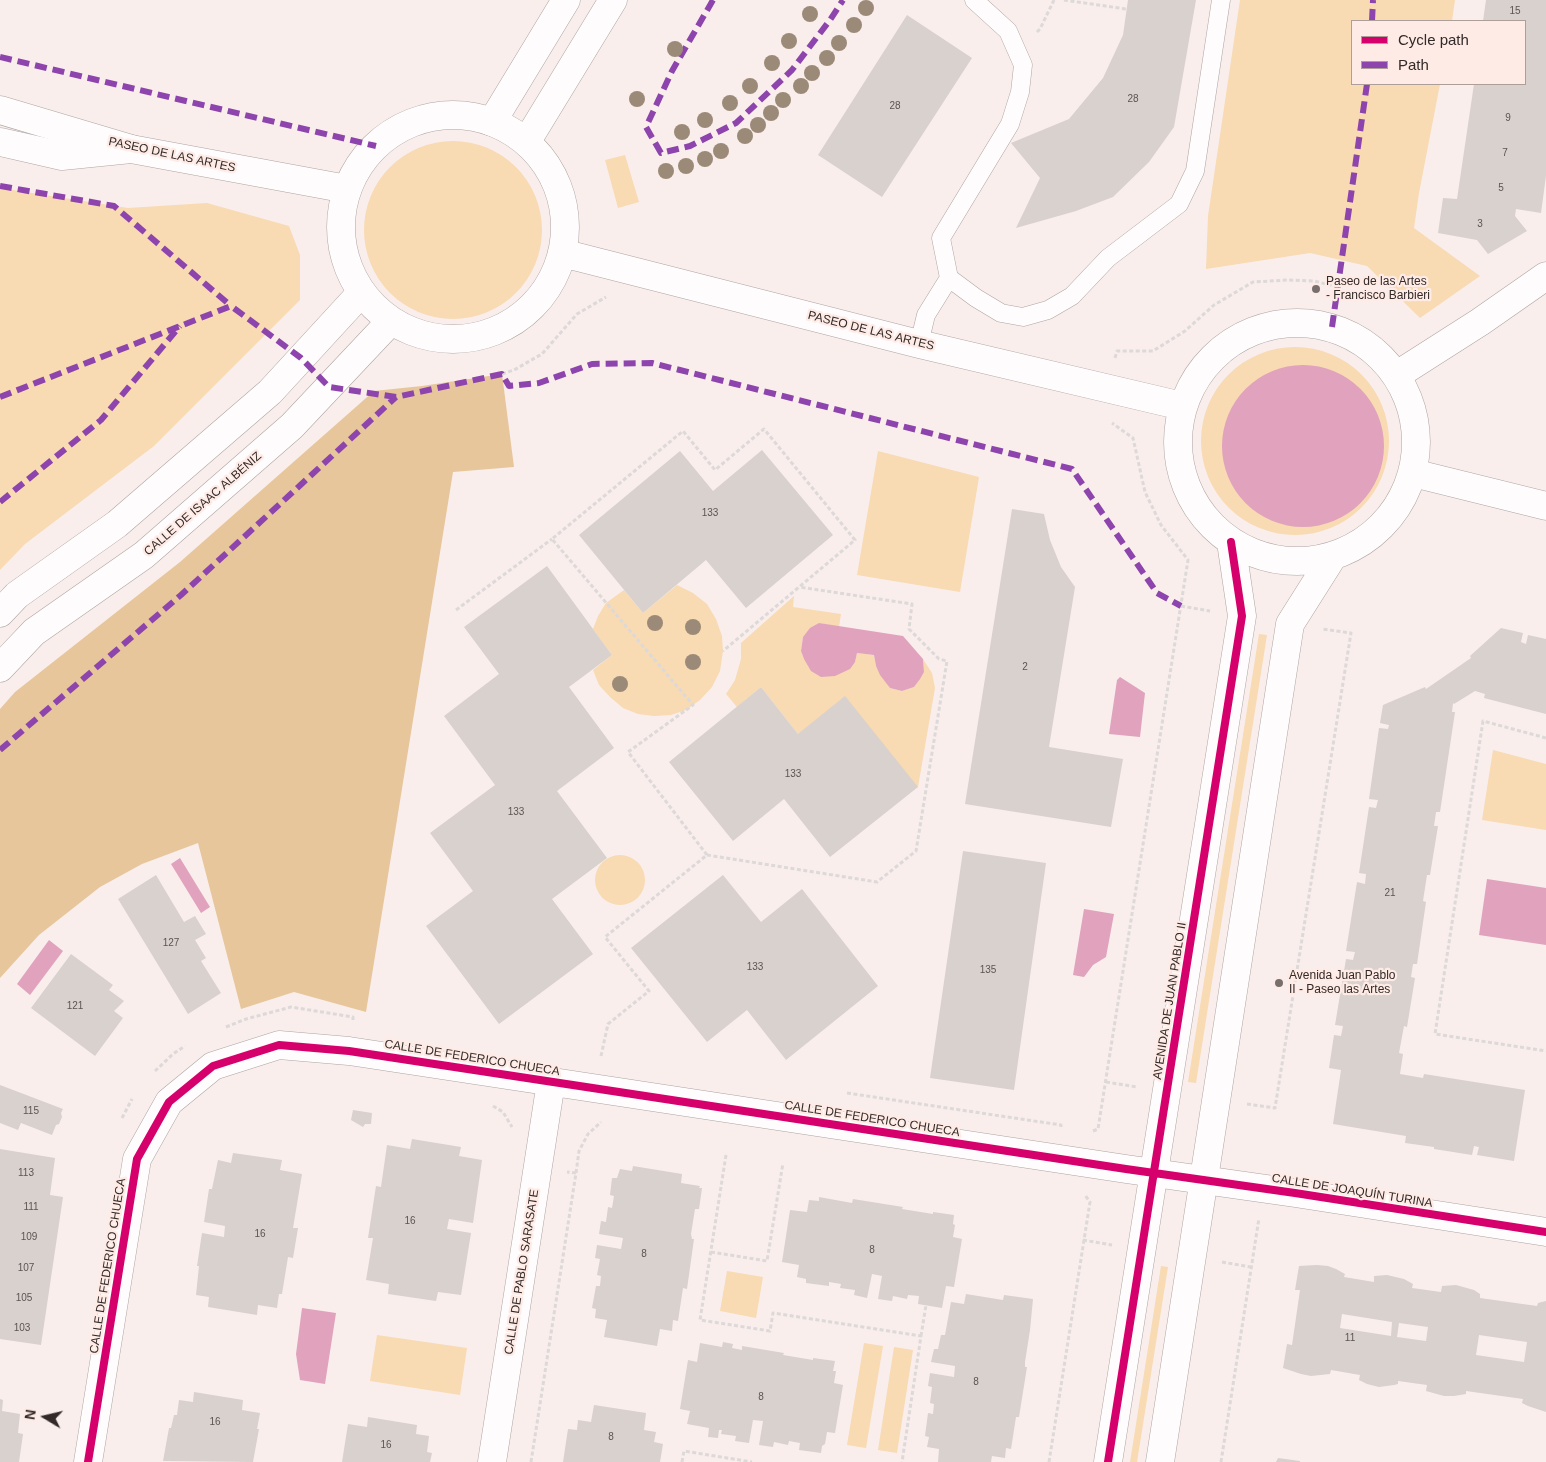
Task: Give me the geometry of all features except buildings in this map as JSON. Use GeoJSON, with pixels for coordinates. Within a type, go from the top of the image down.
{"type":"FeatureCollection","features":[{"type":"Feature","properties":{"kind":"street"},"geometry":{"type":"LineString","coordinates":[[492,122],[566,0]]}},
{"type":"Feature","properties":{"kind":"street"},"geometry":{"type":"LineString","coordinates":[[527,141],[613,0]]}},
{"type":"Feature","properties":{"kind":"street","name":"PASEO DE LAS ARTES"},"geometry":{"type":"LineString","coordinates":[[0,110],[131,149],[346,189]]}},
{"type":"Feature","properties":{"kind":"street"},"geometry":{"type":"LineString","coordinates":[[443,114],[484,118],[527,141],[554,175],[566,214],[562,253],[540,298],[509,325],[468,339],[424,336],[390,322],[361,293],[350,271],[341,233],[346,189],[367,153],[400,127],[443,114]]}},
{"type":"Feature","properties":{"kind":"street"},"geometry":{"type":"LineString","coordinates":[[0,142],[62,156],[131,149]]}},
{"type":"Feature","properties":{"kind":"street","name":"PASEO DE LAS ARTES"},"geometry":{"type":"LineString","coordinates":[[562,253],[919,344],[1182,406]]}},
{"type":"Feature","properties":{"kind":"street"},"geometry":{"type":"LineString","coordinates":[[1397,375],[1480,322],[1546,276]]}},
{"type":"Feature","properties":{"kind":"street"},"geometry":{"type":"LineString","coordinates":[[0,613],[17,595],[117,524],[270,392],[361,293]]}},
{"type":"Feature","properties":{"kind":"street","name":"CALLE DE ISAAC ALBÉNIZ"},"geometry":{"type":"LineString","coordinates":[[0,668],[34,632],[144,555],[292,426],[390,322]]}},
{"type":"Feature","properties":{"kind":"street"},"geometry":{"type":"LineString","coordinates":[[1295,322],[1332,326],[1357,337],[1380,355],[1397,375],[1412,406],[1417,438],[1413,473],[1398,506],[1380,528],[1358,546],[1333,556],[1305,562],[1270,559],[1231,542],[1205,520],[1187,490],[1177,448],[1182,406],[1200,370],[1228,343],[1258,328],[1295,322]]}},
{"type":"Feature","properties":{"kind":"street"},"geometry":{"type":"LineString","coordinates":[[1413,473],[1546,506]]}},
{"type":"Feature","properties":{"kind":"street","name":"AVENIDA DE JUAN PABLO II"},"geometry":{"type":"LineString","coordinates":[[1108,1462],[1242,616],[1231,542]]}},
{"type":"Feature","properties":{"kind":"street"},"geometry":{"type":"LineString","coordinates":[[1160,1462],[1290,624],[1333,556]]}},
{"type":"Feature","properties":{"kind":"street","name":"CALLE DE FEDERICO CHUECA"},"geometry":{"type":"LineString","coordinates":[[88,1462],[137,1159],[168,1102],[213,1066],[279,1045],[349,1051],[1154,1173]]}},
{"type":"Feature","properties":{"kind":"street","name":"CALLE DE PABLO SARASATE"},"geometry":{"type":"LineString","coordinates":[[492,1462],[551,1082]]}},
{"type":"Feature","properties":{"kind":"street","name":"CALLE DE JOAQUÍN TURINA"},"geometry":{"type":"LineString","coordinates":[[1154,1173],[1546,1232]]}},
{"type":"Feature","properties":{"kind":"lane"},"geometry":{"type":"LineString","coordinates":[[974,0],[1008,31],[1023,65],[1020,92],[1010,124],[941,238],[949,278],[976,298],[1001,312],[1023,317],[1048,310],[1072,296],[1108,258],[1179,204],[1195,171],[1221,0]]}},
{"type":"Feature","properties":{"kind":"lane"},"geometry":{"type":"LineString","coordinates":[[919,344],[926,315],[949,278]]}},
{"type":"Feature","properties":{"kind":"path"},"geometry":{"type":"LineString","coordinates":[[1017,51],[1040,29],[1054,0]]}},
{"type":"Feature","properties":{"kind":"path"},"geometry":{"type":"LineString","coordinates":[[1064,0],[1126,9]]}},
{"type":"Feature","properties":{"kind":"path"},"geometry":{"type":"LineString","coordinates":[[1087,1133],[1098,1129],[1188,560],[1161,525],[1145,492],[1133,438],[1114,423],[1102,418],[1117,351],[1153,352],[1185,330],[1214,305],[1253,282],[1314,281],[1338,287]]}},
{"type":"Feature","properties":{"kind":"path"},"geometry":{"type":"LineString","coordinates":[[502,374],[514,370],[542,354],[577,314],[611,294]]}},
{"type":"Feature","properties":{"kind":"path"},"geometry":{"type":"LineString","coordinates":[[456,610],[552,539],[683,431],[715,470],[764,430],[855,540],[723,650]]}},
{"type":"Feature","properties":{"kind":"path"},"geometry":{"type":"LineString","coordinates":[[552,539],[693,705],[628,752],[707,855],[877,882],[916,851],[946,661],[939,659],[909,629],[912,604],[799,587]]}},
{"type":"Feature","properties":{"kind":"path"},"geometry":{"type":"LineString","coordinates":[[1546,738],[1482,721],[1435,1034],[1546,1051]]}},
{"type":"Feature","properties":{"kind":"path"},"geometry":{"type":"LineString","coordinates":[[601,1056],[608,1024],[649,991],[605,937],[707,855]]}},
{"type":"Feature","properties":{"kind":"path"},"geometry":{"type":"LineString","coordinates":[[487,1102],[503,1112],[512,1127],[513,1134]]}},
{"type":"Feature","properties":{"kind":"path"},"geometry":{"type":"LineString","coordinates":[[1057,1159],[1061,1129],[1070,1131]]}},
{"type":"Feature","properties":{"kind":"path"},"geometry":{"type":"LineString","coordinates":[[726,1155],[700,1320],[770,1331],[773,1313],[921,1336]]}},
{"type":"Feature","properties":{"kind":"path"},"geometry":{"type":"LineString","coordinates":[[711,1252],[768,1261],[783,1163]]}},
{"type":"Feature","properties":{"kind":"path"},"geometry":{"type":"LineString","coordinates":[[1049,1462],[1090,1202],[1083,1193]]}},
{"type":"Feature","properties":{"kind":"path"},"geometry":{"type":"LineString","coordinates":[[1221,1462],[1259,1216],[1267,1217]]}},
{"type":"Feature","properties":{"kind":"path"},"geometry":{"type":"LineString","coordinates":[[902,1462],[926,1305]]}},
{"type":"Feature","properties":{"kind":"path"},"geometry":{"type":"LineString","coordinates":[[682,1462],[684,1451],[752,1462]]}},
{"type":"Feature","properties":{"kind":"shaded area"},"geometry":{"type":"Polygon","coordinates":[[[1240,0],[1455,0],[1452,20],[1351,20],[1351,85],[1440,85],[1414,228],[1480,276],[1420,318],[1367,266],[1310,253],[1206,269],[1208,216],[1240,0]]]}},
{"type":"Feature","properties":{"kind":"shaded area"},"geometry":{"type":"Polygon","coordinates":[[[453,141],[487,148],[502,156],[516,167],[527,181],[535,196],[542,230],[535,264],[527,279],[516,293],[502,304],[487,312],[453,319],[419,312],[404,304],[390,293],[379,279],[371,264],[364,230],[371,196],[379,181],[390,167],[404,156],[419,148],[453,141]]]}},
{"type":"Feature","properties":{"kind":"shaded area"},"geometry":{"type":"Polygon","coordinates":[[[625,155],[639,202],[618,208],[605,160],[625,155]]]}},
{"type":"Feature","properties":{"kind":"shaded area"},"geometry":{"type":"Polygon","coordinates":[[[0,188],[128,208],[207,203],[289,226],[300,255],[300,300],[154,446],[25,544],[0,570],[0,188]]]}},
{"type":"Feature","properties":{"kind":"shaded area"},"geometry":{"type":"Polygon","coordinates":[[[1304,347],[1313,348],[1340,358],[1362,374],[1374,389],[1382,405],[1388,423],[1388,459],[1382,477],[1374,493],[1362,508],[1347,520],[1331,528],[1313,534],[1286,535],[1277,534],[1250,524],[1235,514],[1222,501],[1212,486],[1202,459],[1201,432],[1202,423],[1212,396],[1222,381],[1235,368],[1250,358],[1277,348],[1304,347]]]}},
{"type":"Feature","properties":{"kind":"shaded area"},"geometry":{"type":"Polygon","coordinates":[[[1311,365],[1327,368],[1341,374],[1355,383],[1366,394],[1381,422],[1384,446],[1383,462],[1375,484],[1366,498],[1355,509],[1327,524],[1295,527],[1279,524],[1265,518],[1251,509],[1240,498],[1225,470],[1222,438],[1225,422],[1231,408],[1240,394],[1251,383],[1279,368],[1311,365]]]}},
{"type":"Feature","properties":{"kind":"shaded area"},"geometry":{"type":"Polygon","coordinates":[[[502,374],[514,467],[453,472],[366,1012],[294,992],[241,1009],[198,843],[142,864],[100,887],[39,935],[0,978],[0,709],[15,692],[180,562],[374,391],[502,374]]]}},
{"type":"Feature","properties":{"kind":"shaded area"},"geometry":{"type":"Polygon","coordinates":[[[878,451],[979,477],[960,592],[857,575],[878,451]]]}},
{"type":"Feature","properties":{"kind":"shaded area"},"geometry":{"type":"Polygon","coordinates":[[[677,585],[693,593],[707,604],[716,619],[722,636],[723,651],[720,671],[712,687],[700,700],[686,710],[671,715],[654,716],[638,714],[623,708],[599,685],[593,670],[612,655],[593,629],[606,603],[624,590],[643,613],[677,585]]]}},
{"type":"Feature","properties":{"kind":"shaded area"},"geometry":{"type":"Polygon","coordinates":[[[794,596],[793,607],[841,614],[839,627],[819,623],[803,637],[801,651],[804,659],[855,662],[857,653],[874,655],[876,666],[890,688],[902,691],[914,687],[924,672],[923,659],[932,673],[935,688],[918,787],[798,734],[761,687],[737,707],[726,694],[735,680],[741,659],[741,643],[794,596]]]}},
{"type":"Feature","properties":{"kind":"shaded area"},"geometry":{"type":"Polygon","coordinates":[[[819,623],[903,636],[923,659],[924,672],[914,687],[902,691],[890,688],[880,675],[874,655],[857,653],[855,662],[850,669],[835,676],[821,677],[811,671],[801,651],[803,637],[810,628],[819,623]]]}},
{"type":"Feature","properties":{"kind":"shaded area"},"geometry":{"type":"Polygon","coordinates":[[[1259,634],[1267,635],[1196,1083],[1188,1082],[1259,634]]]}},
{"type":"Feature","properties":{"kind":"shaded area"},"geometry":{"type":"Polygon","coordinates":[[[1120,677],[1145,693],[1140,737],[1109,734],[1117,680],[1120,677]]]}},
{"type":"Feature","properties":{"kind":"shaded area"},"geometry":{"type":"Polygon","coordinates":[[[1493,750],[1546,764],[1546,830],[1482,820],[1493,750]]]}},
{"type":"Feature","properties":{"kind":"shaded area"},"geometry":{"type":"Polygon","coordinates":[[[615,855],[625,855],[638,862],[645,875],[645,885],[638,898],[625,905],[615,905],[606,901],[599,894],[595,885],[595,875],[599,866],[606,859],[615,855]]]}},
{"type":"Feature","properties":{"kind":"shaded area"},"geometry":{"type":"Polygon","coordinates":[[[180,858],[210,907],[201,913],[171,864],[180,858]]]}},
{"type":"Feature","properties":{"kind":"shaded area"},"geometry":{"type":"Polygon","coordinates":[[[1487,879],[1546,888],[1546,945],[1479,935],[1487,879]]]}},
{"type":"Feature","properties":{"kind":"shaded area"},"geometry":{"type":"Polygon","coordinates":[[[1084,909],[1114,914],[1106,957],[1093,965],[1084,977],[1073,975],[1084,909]]]}},
{"type":"Feature","properties":{"kind":"shaded area"},"geometry":{"type":"Polygon","coordinates":[[[49,940],[63,951],[30,995],[17,984],[49,940]]]}},
{"type":"Feature","properties":{"kind":"shaded area"},"geometry":{"type":"Polygon","coordinates":[[[1161,1266],[1168,1267],[1137,1462],[1130,1462],[1161,1266]]]}},
{"type":"Feature","properties":{"kind":"shaded area"},"geometry":{"type":"Polygon","coordinates":[[[727,1271],[763,1277],[756,1318],[720,1311],[727,1271]]]}},
{"type":"Feature","properties":{"kind":"shaded area"},"geometry":{"type":"Polygon","coordinates":[[[302,1308],[336,1313],[325,1384],[300,1380],[296,1354],[302,1308]]]}},
{"type":"Feature","properties":{"kind":"shaded area"},"geometry":{"type":"Polygon","coordinates":[[[377,1335],[467,1348],[460,1395],[370,1381],[377,1335]]]}},
{"type":"Feature","properties":{"kind":"shaded area"},"geometry":{"type":"Polygon","coordinates":[[[864,1343],[883,1346],[866,1448],[847,1445],[864,1343]]]}},
{"type":"Feature","properties":{"kind":"shaded area"},"geometry":{"type":"Polygon","coordinates":[[[894,1347],[913,1350],[897,1453],[878,1450],[894,1347]]]}},
{"type":"Feature","properties":{"kind":"marked path"},"geometry":{"type":"LineString","coordinates":[[713,0],[672,71],[646,127],[661,153],[690,146],[736,123],[792,70],[843,0]]}},
{"type":"Feature","properties":{"kind":"marked path"},"geometry":{"type":"LineString","coordinates":[[1372,20],[1373,0]]}},
{"type":"Feature","properties":{"kind":"marked path"},"geometry":{"type":"LineString","coordinates":[[0,57],[376,146]]}},
{"type":"Feature","properties":{"kind":"marked path"},"geometry":{"type":"LineString","coordinates":[[1332,327],[1367,85]]}},
{"type":"Feature","properties":{"kind":"marked path"},"geometry":{"type":"LineString","coordinates":[[0,186],[114,206],[231,306]]}},
{"type":"Feature","properties":{"kind":"marked path"},"geometry":{"type":"LineString","coordinates":[[0,397],[231,306],[301,358],[329,387],[396,397],[502,374],[509,386],[539,383],[592,364],[652,363],[1072,469],[1157,593],[1181,606]]}},
{"type":"Feature","properties":{"kind":"marked path"},"geometry":{"type":"LineString","coordinates":[[0,502],[101,420],[180,326]]}},
{"type":"Feature","properties":{"kind":"marked path"},"geometry":{"type":"LineString","coordinates":[[0,750],[181,595],[396,397]]}},
{"type":"Feature","properties":{"kind":"cycle path"},"geometry":{"type":"LineString","coordinates":[[1108,1462],[1242,616],[1231,542]]}},
{"type":"Feature","properties":{"kind":"cycle path"},"geometry":{"type":"LineString","coordinates":[[88,1462],[137,1159],[169,1102],[213,1066],[279,1045],[349,1051],[1546,1232]]}},
{"type":"Feature","properties":{"kind":"place","name":"Paseo de las Artes - Francisco Barbieri"},"geometry":{"type":"Point","coordinates":[1316,289]}},
{"type":"Feature","properties":{"kind":"place","name":"Avenida Juan Pablo II - Paseo las Artes"},"geometry":{"type":"Point","coordinates":[1279,983]}}]}
